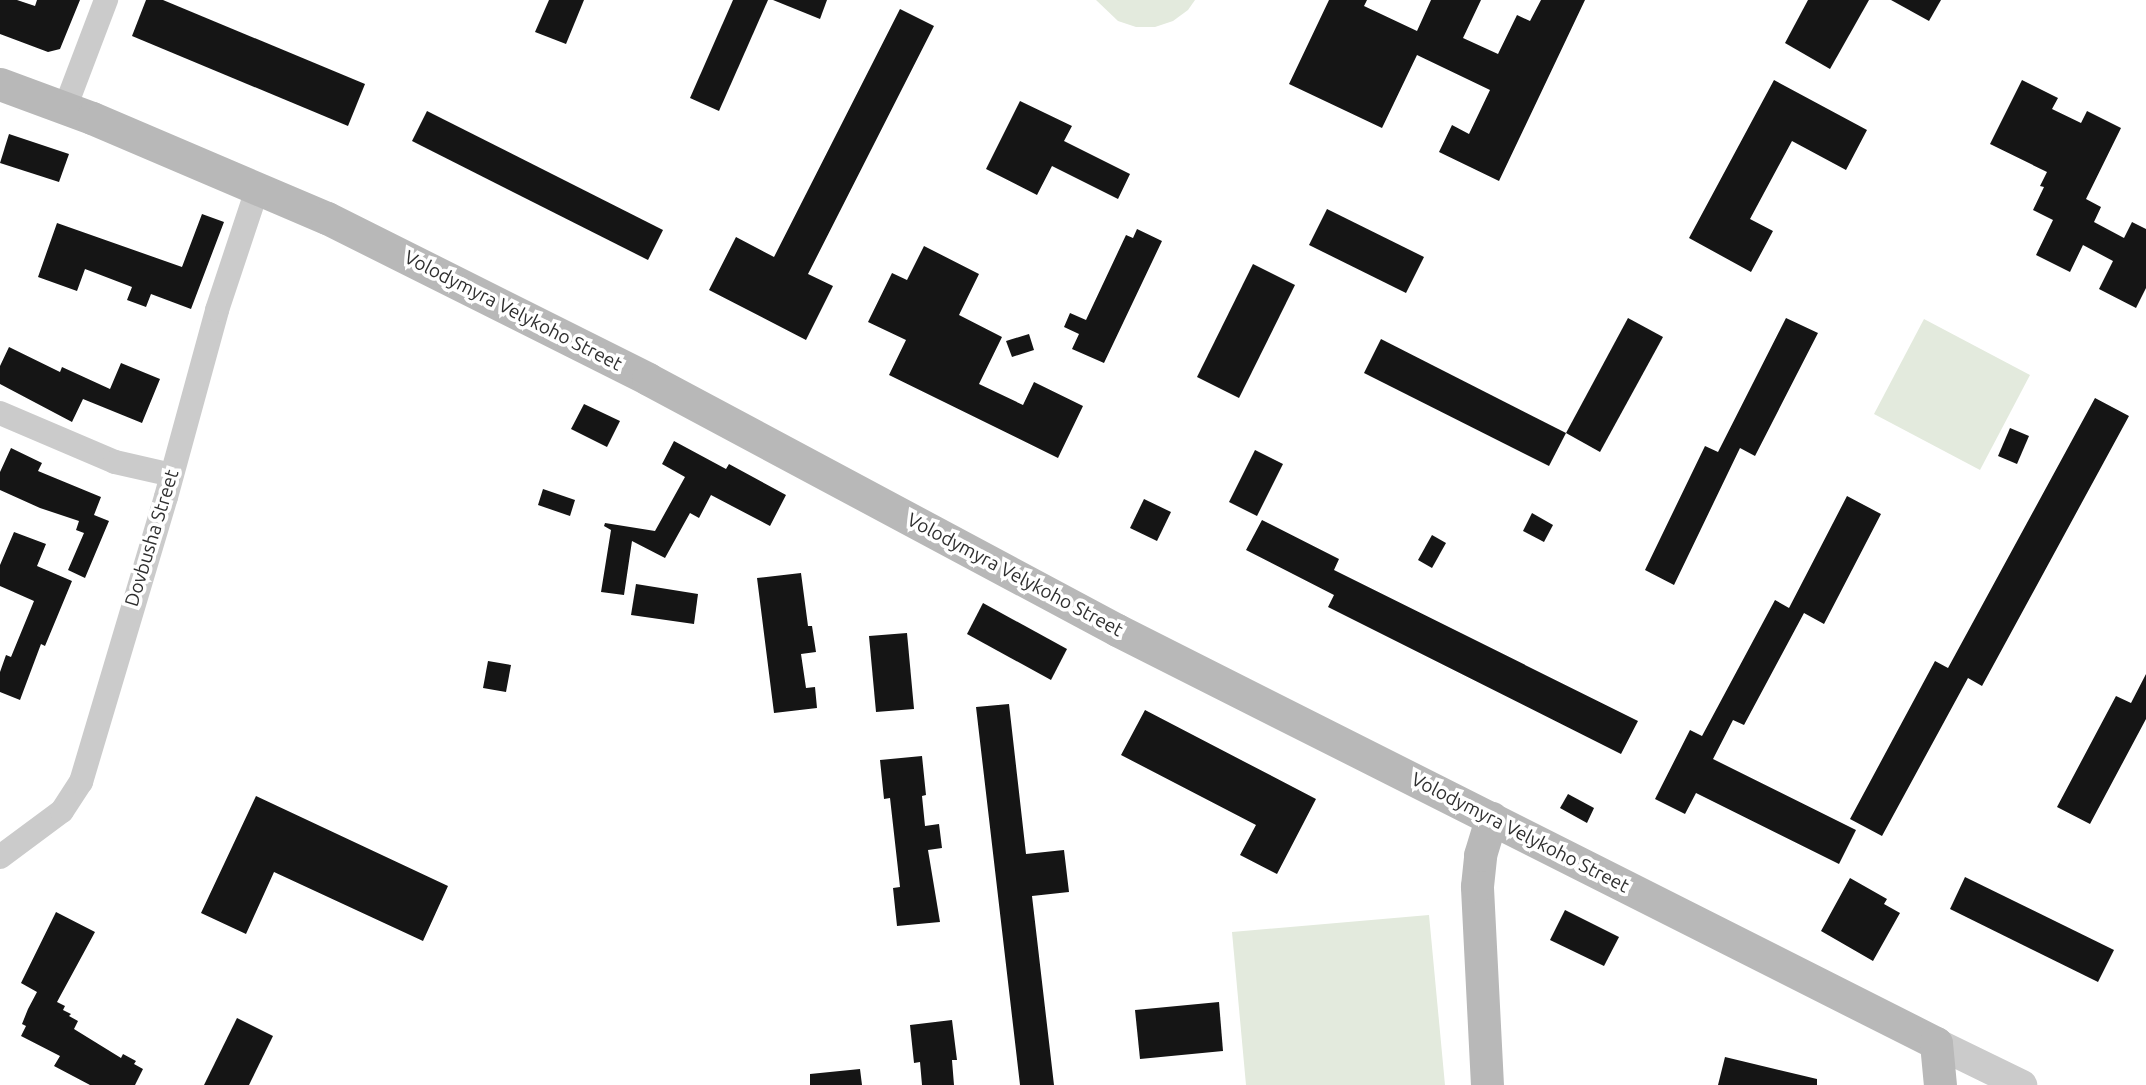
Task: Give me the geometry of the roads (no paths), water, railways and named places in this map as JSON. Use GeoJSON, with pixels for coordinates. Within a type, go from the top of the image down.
{"type":"FeatureCollection","features":[{"type":"Feature","properties":{"kind":"main road","name":"Volodymyra Velykoho Street"},"geometry":{"type":"LineString","coordinates":[[0,83],[258,187],[327,218],[648,379],[1117,630],[1936,1043]]}},
{"type":"Feature","properties":{"kind":"main road"},"geometry":{"type":"LineString","coordinates":[[1487,1085],[1476,886],[1480,855],[1491,818]]}},
{"type":"Feature","properties":{"kind":"main road"},"geometry":{"type":"LineString","coordinates":[[1936,1043],[1940,1085]]}},
{"type":"Feature","properties":{"kind":"street"},"geometry":{"type":"LineString","coordinates":[[65,108],[106,0]]}},
{"type":"Feature","properties":{"kind":"street","name":"Dovbusha Street"},"geometry":{"type":"LineString","coordinates":[[0,857],[62,811],[80,782],[172,475],[218,310],[258,187]]}},
{"type":"Feature","properties":{"kind":"street"},"geometry":{"type":"LineString","coordinates":[[0,413],[115,462],[172,475]]}},
{"type":"Feature","properties":{"kind":"street","name":"Volodymyra Velykoho Street"},"geometry":{"type":"LineString","coordinates":[[1936,1043],[2022,1085]]}}]}
